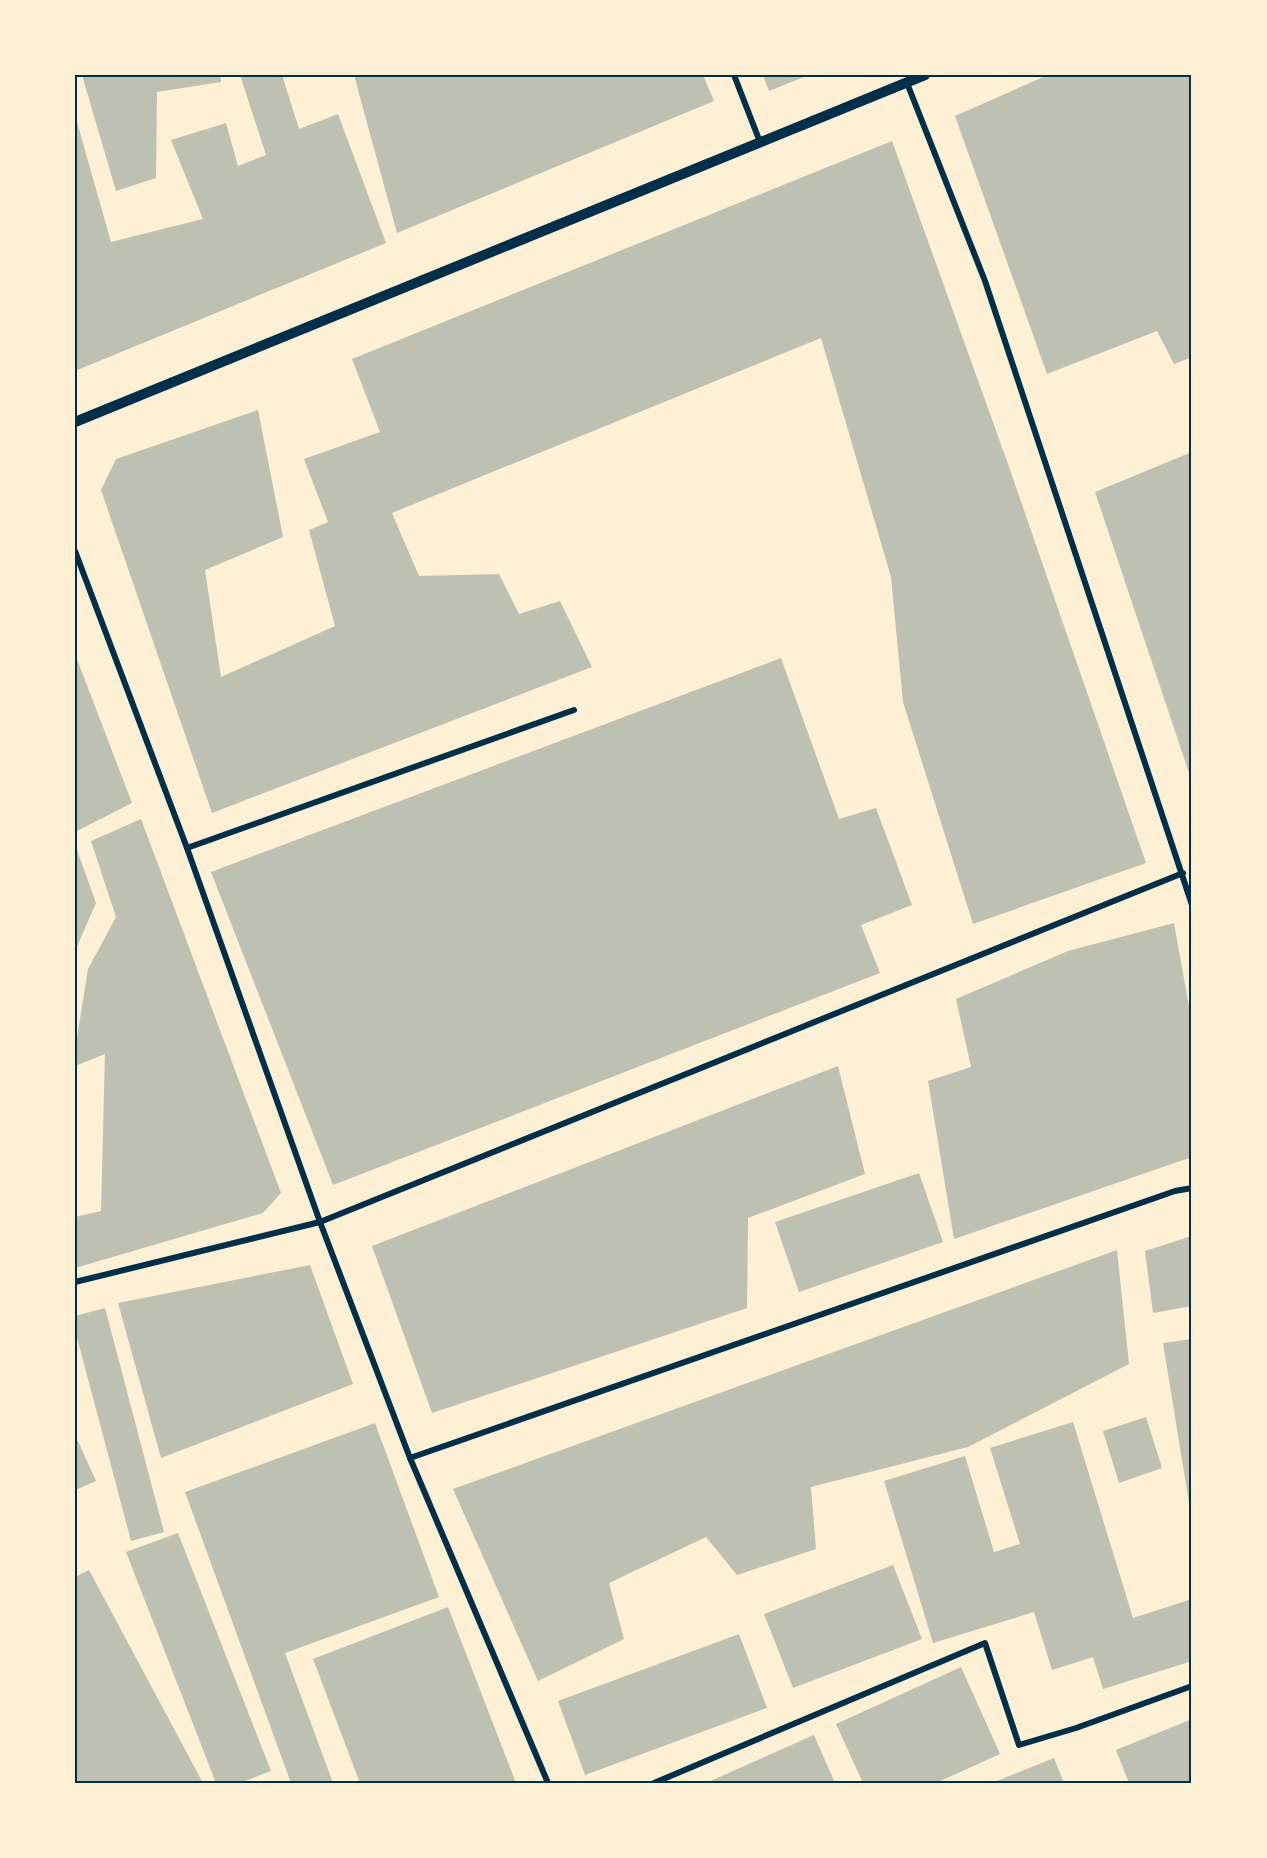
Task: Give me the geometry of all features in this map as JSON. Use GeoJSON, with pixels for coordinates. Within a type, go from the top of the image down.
{"type":"FeatureCollection","features":[{"type":"Feature","properties":{"kind":"street"},"geometry":{"type":"LineString","coordinates":[[734,75],[760,142]]}},
{"type":"Feature","properties":{"kind":"street"},"geometry":{"type":"LineString","coordinates":[[75,422],[925,75]]}},
{"type":"Feature","properties":{"kind":"street"},"geometry":{"type":"LineString","coordinates":[[907,83],[986,281],[1192,905]]}},
{"type":"Feature","properties":{"kind":"street"},"geometry":{"type":"LineString","coordinates":[[75,551],[187,848],[320,1222],[410,1458],[548,1783]]}},
{"type":"Feature","properties":{"kind":"street"},"geometry":{"type":"LineString","coordinates":[[187,848],[574,710]]}},
{"type":"Feature","properties":{"kind":"street"},"geometry":{"type":"LineString","coordinates":[[75,1282],[320,1222],[1183,873]]}},
{"type":"Feature","properties":{"kind":"street"},"geometry":{"type":"LineString","coordinates":[[410,1458],[1192,1188]]}},
{"type":"Feature","properties":{"kind":"street"},"geometry":{"type":"LineString","coordinates":[[654,1783],[985,1643],[1019,1745],[1076,1728],[1192,1686]]}},
{"type":"Feature","properties":{"kind":"building"},"geometry":{"type":"Polygon","coordinates":[[[82,75],[220,75],[221,82],[157,92],[156,178],[116,191],[82,75]]]}},
{"type":"Feature","properties":{"kind":"building"},"geometry":{"type":"Polygon","coordinates":[[[240,75],[282,75],[299,129],[338,114],[386,243],[75,371],[75,115],[111,242],[203,219],[171,140],[226,123],[238,166],[266,155],[240,75]]]}},
{"type":"Feature","properties":{"kind":"building"},"geometry":{"type":"Polygon","coordinates":[[[354,75],[703,75],[714,101],[397,233],[354,75]]]}},
{"type":"Feature","properties":{"kind":"building"},"geometry":{"type":"Polygon","coordinates":[[[763,75],[809,75],[769,91],[763,75]]]}},
{"type":"Feature","properties":{"kind":"building"},"geometry":{"type":"Polygon","coordinates":[[[1048,75],[1192,75],[1192,357],[1174,364],[1157,331],[1047,374],[955,116],[1048,75]]]}},
{"type":"Feature","properties":{"kind":"building"},"geometry":{"type":"Polygon","coordinates":[[[892,141],[1008,464],[1146,863],[973,924],[903,702],[891,577],[821,338],[392,513],[419,576],[499,574],[519,614],[560,601],[592,667],[212,813],[101,490],[116,459],[258,410],[283,537],[205,570],[221,677],[335,626],[309,530],[328,522],[304,459],[380,432],[352,359],[892,141]]]}},
{"type":"Feature","properties":{"kind":"building"},"geometry":{"type":"Polygon","coordinates":[[[1192,452],[1192,782],[1095,492],[1192,452]]]}},
{"type":"Feature","properties":{"kind":"building"},"geometry":{"type":"Polygon","coordinates":[[[75,654],[132,803],[75,832],[75,654]]]}},
{"type":"Feature","properties":{"kind":"building"},"geometry":{"type":"Polygon","coordinates":[[[781,658],[839,819],[876,808],[912,905],[861,925],[880,973],[333,1185],[211,872],[781,658]]]}},
{"type":"Feature","properties":{"kind":"building"},"geometry":{"type":"Polygon","coordinates":[[[141,819],[281,1193],[263,1213],[75,1268],[75,1217],[101,1211],[105,1054],[75,1066],[75,1050],[88,969],[116,917],[91,841],[141,819]]]}},
{"type":"Feature","properties":{"kind":"building"},"geometry":{"type":"Polygon","coordinates":[[[75,844],[96,903],[75,951],[75,844]]]}},
{"type":"Feature","properties":{"kind":"building"},"geometry":{"type":"Polygon","coordinates":[[[1174,923],[1192,1023],[1192,1157],[954,1239],[928,1081],[971,1067],[956,999],[1068,951],[1174,923]]]}},
{"type":"Feature","properties":{"kind":"building"},"geometry":{"type":"Polygon","coordinates":[[[838,1066],[865,1174],[748,1218],[747,1308],[432,1413],[372,1246],[838,1066]]]}},
{"type":"Feature","properties":{"kind":"building"},"geometry":{"type":"Polygon","coordinates":[[[919,1173],[943,1242],[799,1292],[775,1222],[919,1173]]]}},
{"type":"Feature","properties":{"kind":"building"},"geometry":{"type":"Polygon","coordinates":[[[1192,1236],[1192,1306],[1153,1313],[1145,1251],[1192,1236]]]}},
{"type":"Feature","properties":{"kind":"building"},"geometry":{"type":"Polygon","coordinates":[[[1117,1250],[1129,1364],[968,1447],[811,1487],[816,1549],[737,1575],[706,1537],[609,1583],[624,1639],[538,1681],[453,1489],[1117,1250]]]}},
{"type":"Feature","properties":{"kind":"building"},"geometry":{"type":"Polygon","coordinates":[[[310,1265],[353,1384],[161,1458],[118,1303],[310,1265]]]}},
{"type":"Feature","properties":{"kind":"building"},"geometry":{"type":"Polygon","coordinates":[[[105,1308],[164,1532],[131,1541],[75,1330],[75,1316],[105,1308]]]}},
{"type":"Feature","properties":{"kind":"building"},"geometry":{"type":"Polygon","coordinates":[[[1192,1339],[1192,1515],[1191,1515],[1163,1343],[1192,1339]]]}},
{"type":"Feature","properties":{"kind":"building"},"geometry":{"type":"Polygon","coordinates":[[[1146,1417],[1162,1468],[1119,1483],[1103,1431],[1146,1417]]]}},
{"type":"Feature","properties":{"kind":"building"},"geometry":{"type":"Polygon","coordinates":[[[1073,1422],[1133,1618],[1192,1599],[1192,1661],[1103,1689],[1093,1657],[1052,1670],[1034,1612],[933,1643],[884,1481],[965,1456],[994,1552],[1020,1544],[990,1448],[1073,1422]]]}},
{"type":"Feature","properties":{"kind":"building"},"geometry":{"type":"Polygon","coordinates":[[[375,1423],[439,1597],[285,1653],[333,1783],[291,1783],[185,1492],[375,1423]]]}},
{"type":"Feature","properties":{"kind":"building"},"geometry":{"type":"Polygon","coordinates":[[[78,1441],[96,1481],[75,1490],[75,1442],[78,1441]]]}},
{"type":"Feature","properties":{"kind":"building"},"geometry":{"type":"Polygon","coordinates":[[[178,1533],[271,1771],[240,1783],[216,1783],[126,1552],[178,1533]]]}},
{"type":"Feature","properties":{"kind":"building"},"geometry":{"type":"Polygon","coordinates":[[[893,1565],[922,1639],[793,1688],[764,1614],[893,1565]]]}},
{"type":"Feature","properties":{"kind":"building"},"geometry":{"type":"Polygon","coordinates":[[[89,1570],[203,1783],[79,1783],[75,1776],[75,1577],[89,1570]]]}},
{"type":"Feature","properties":{"kind":"building"},"geometry":{"type":"Polygon","coordinates":[[[448,1607],[516,1783],[360,1783],[313,1659],[448,1607]]]}},
{"type":"Feature","properties":{"kind":"building"},"geometry":{"type":"Polygon","coordinates":[[[739,1634],[767,1708],[585,1775],[558,1701],[739,1634]]]}},
{"type":"Feature","properties":{"kind":"building"},"geometry":{"type":"Polygon","coordinates":[[[961,1667],[1000,1754],[936,1783],[863,1783],[836,1724],[961,1667]]]}},
{"type":"Feature","properties":{"kind":"building"},"geometry":{"type":"Polygon","coordinates":[[[1192,1719],[1192,1783],[1129,1783],[1116,1750],[1192,1719]]]}},
{"type":"Feature","properties":{"kind":"building"},"geometry":{"type":"Polygon","coordinates":[[[814,1735],[835,1783],[706,1783],[814,1735]]]}},
{"type":"Feature","properties":{"kind":"building"},"geometry":{"type":"Polygon","coordinates":[[[1054,1758],[1064,1783],[992,1783],[1054,1758]]]}}]}
